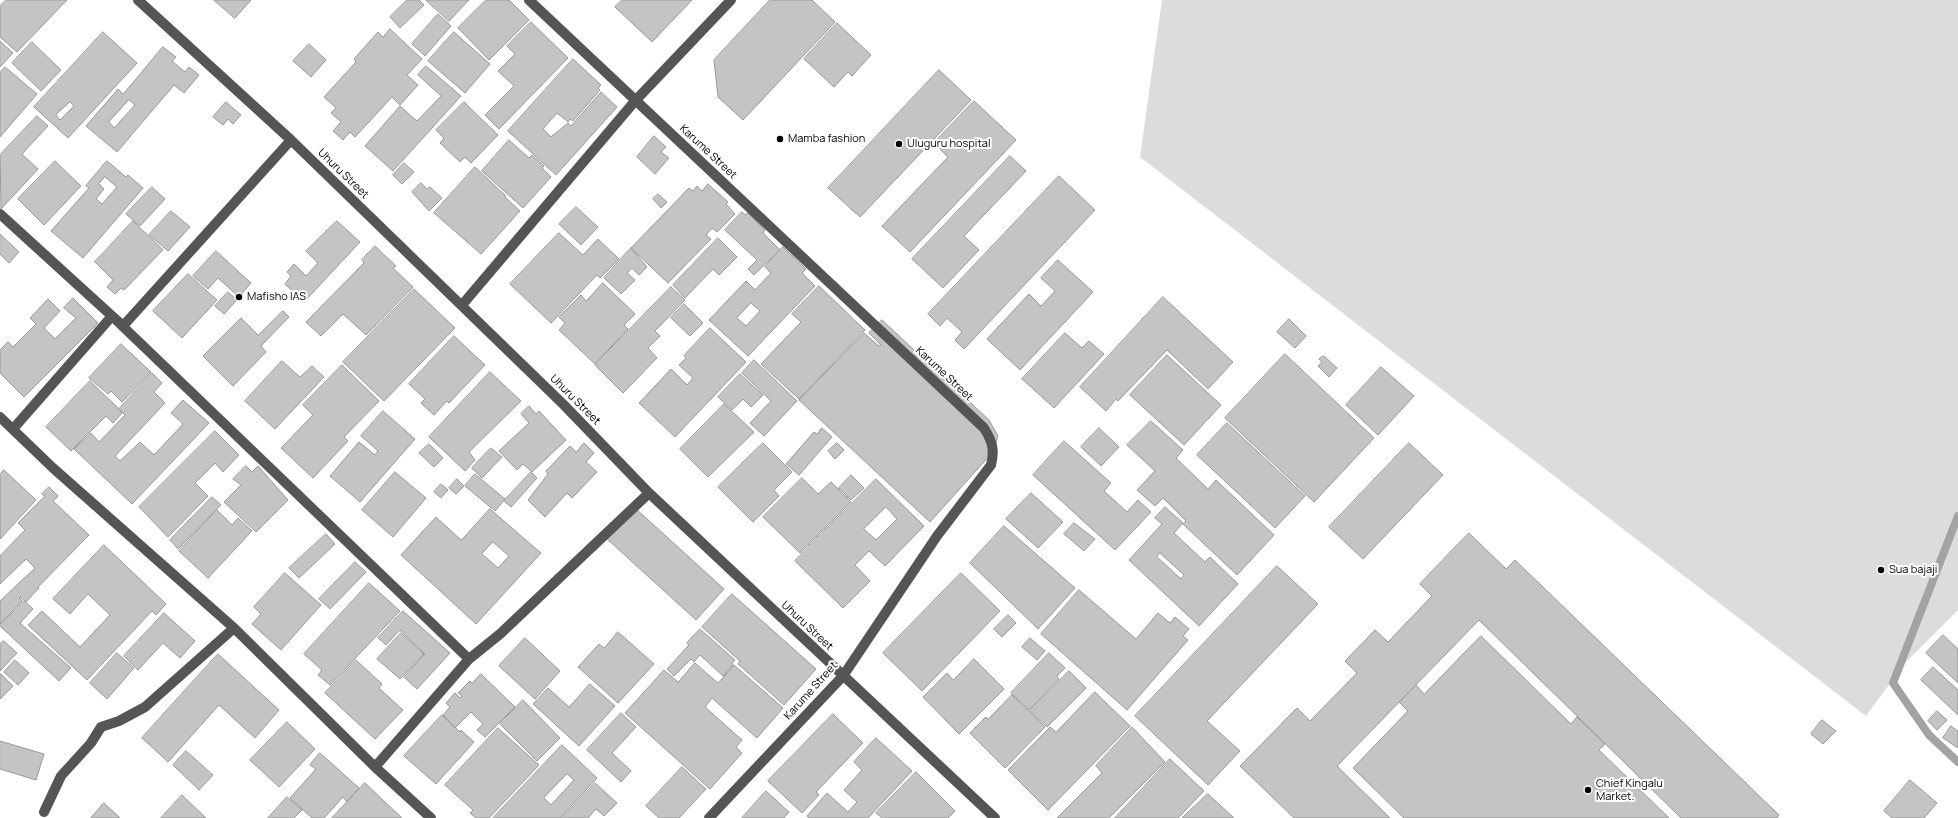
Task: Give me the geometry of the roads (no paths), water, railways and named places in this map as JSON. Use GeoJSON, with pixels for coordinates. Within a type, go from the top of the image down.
{"type":"FeatureCollection","features":[{"type":"Feature","properties":{"kind":"street","name":"Uhuru Street"},"geometry":{"type":"LineString","coordinates":[[138,0],[291,140],[462,305],[649,493],[995,818]]}},
{"type":"Feature","properties":{"kind":"street","name":"Karume Street"},"geometry":{"type":"LineString","coordinates":[[529,0],[984,428],[991,440],[994,454],[991,464],[937,536],[843,676],[709,818]]}},
{"type":"Feature","properties":{"kind":"street"},"geometry":{"type":"LineString","coordinates":[[462,305],[635,101],[731,0]]}},
{"type":"Feature","properties":{"kind":"street"},"geometry":{"type":"LineString","coordinates":[[0,214],[123,326],[291,140]]}},
{"type":"Feature","properties":{"kind":"street"},"geometry":{"type":"LineString","coordinates":[[13,429],[112,316]]}},
{"type":"Feature","properties":{"kind":"street"},"geometry":{"type":"LineString","coordinates":[[112,316],[469,659]]}},
{"type":"Feature","properties":{"kind":"street"},"geometry":{"type":"LineString","coordinates":[[0,417],[53,468],[234,628],[375,767],[431,818]]}},
{"type":"Feature","properties":{"kind":"street"},"geometry":{"type":"LineString","coordinates":[[375,767],[469,659],[500,634],[649,493]]}},
{"type":"Feature","properties":{"kind":"street"},"geometry":{"type":"LineString","coordinates":[[44,812],[60,776],[91,743],[101,727],[119,721],[145,707],[234,628]]}},
{"type":"Feature","properties":{"kind":"waterway"},"geometry":{"type":"LineString","coordinates":[[1958,516],[1893,683],[1929,735],[1958,762]]}},
{"type":"Feature","properties":{"kind":"place","name":"Mamba fashion"},"geometry":{"type":"Point","coordinates":[780,139]}},
{"type":"Feature","properties":{"kind":"place","name":"Uluguru hospital"},"geometry":{"type":"Point","coordinates":[899,144]}},
{"type":"Feature","properties":{"kind":"place","name":"Mafisho IAS"},"geometry":{"type":"Point","coordinates":[239,297]}},
{"type":"Feature","properties":{"kind":"place","name":"Sua bajaji"},"geometry":{"type":"Point","coordinates":[1881,570]}},
{"type":"Feature","properties":{"kind":"place","name":"Chief Kingalu Market."},"geometry":{"type":"Point","coordinates":[1588,790]}}]}
